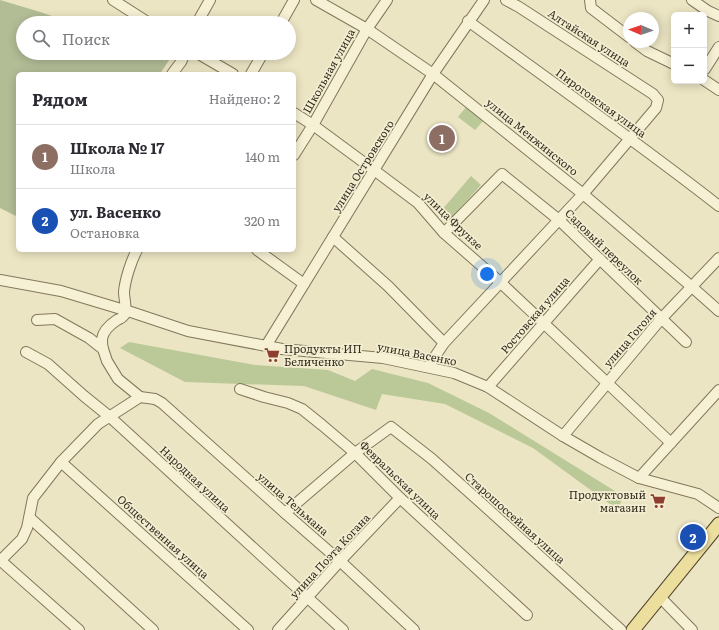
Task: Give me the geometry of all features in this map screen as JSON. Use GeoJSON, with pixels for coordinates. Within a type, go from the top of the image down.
{"type":"FeatureCollection","features":[{"type":"Feature","properties":{"kind":"main road"},"geometry":{"type":"LineString","coordinates":[[633,630],[659,596],[719,524]]}},
{"type":"Feature","properties":{"kind":"street"},"geometry":{"type":"LineString","coordinates":[[113,0],[138,16]]}},
{"type":"Feature","properties":{"kind":"street"},"geometry":{"type":"LineString","coordinates":[[201,16],[210,0]]}},
{"type":"Feature","properties":{"kind":"street"},"geometry":{"type":"LineString","coordinates":[[285,16],[294,0]]}},
{"type":"Feature","properties":{"kind":"street","name":"улица Менжинского"},"geometry":{"type":"LineString","coordinates":[[316,0],[367,29],[433,74],[583,194],[719,311]]}},
{"type":"Feature","properties":{"kind":"street","name":"Школьная улица"},"geometry":{"type":"LineString","coordinates":[[296,152],[313,125],[367,29],[387,0]]}},
{"type":"Feature","properties":{"kind":"street","name":"улица Островского"},"geometry":{"type":"LineString","coordinates":[[266,346],[433,74],[468,21],[484,0]]}},
{"type":"Feature","properties":{"kind":"street","name":"Алтайская улица"},"geometry":{"type":"LineString","coordinates":[[506,0],[521,4],[654,94],[658,100],[656,108],[630,139]]}},
{"type":"Feature","properties":{"kind":"street"},"geometry":{"type":"LineString","coordinates":[[590,0],[591,8],[623,32]]}},
{"type":"Feature","properties":{"kind":"street"},"geometry":{"type":"LineString","coordinates":[[692,0],[719,16]]}},
{"type":"Feature","properties":{"kind":"street","name":"Пироговская улица"},"geometry":{"type":"LineString","coordinates":[[468,21],[688,181],[719,206]]}},
{"type":"Feature","properties":{"kind":"street"},"geometry":{"type":"LineString","coordinates":[[707,66],[719,47]]}},
{"type":"Feature","properties":{"kind":"street"},"geometry":{"type":"LineString","coordinates":[[643,48],[671,63]]}},
{"type":"Feature","properties":{"kind":"street"},"geometry":{"type":"LineString","coordinates":[[174,72],[182,60]]}},
{"type":"Feature","properties":{"kind":"street"},"geometry":{"type":"LineString","coordinates":[[209,60],[230,72]]}},
{"type":"Feature","properties":{"kind":"street"},"geometry":{"type":"LineString","coordinates":[[252,72],[259,60]]}},
{"type":"Feature","properties":{"kind":"street"},"geometry":{"type":"LineString","coordinates":[[707,82],[719,90]]}},
{"type":"Feature","properties":{"kind":"street","name":"улица Фрунзе"},"geometry":{"type":"LineString","coordinates":[[296,114],[313,125],[418,203],[444,232],[500,282],[671,443]]}},
{"type":"Feature","properties":{"kind":"street"},"geometry":{"type":"LineString","coordinates":[[428,367],[444,343],[583,194],[630,139]]}},
{"type":"Feature","properties":{"kind":"street","name":"Садовый переулок"},"geometry":{"type":"LineString","coordinates":[[444,232],[502,174],[559,220],[686,342]]}},
{"type":"Feature","properties":{"kind":"street"},"geometry":{"type":"LineString","coordinates":[[333,237],[388,286],[444,343]]}},
{"type":"Feature","properties":{"kind":"street"},"geometry":{"type":"LineString","coordinates":[[79,630],[0,560],[22,539],[30,518],[33,498],[61,462],[98,424],[140,397],[118,379],[107,361],[103,349],[102,339],[103,335],[111,324],[125,314],[126,310],[124,301],[126,283],[136,252]]}},
{"type":"Feature","properties":{"kind":"street"},"geometry":{"type":"LineString","coordinates":[[260,252],[304,284]]}},
{"type":"Feature","properties":{"kind":"street","name":"улица Гоголя"},"geometry":{"type":"LineString","coordinates":[[563,436],[661,319],[719,258]]}},
{"type":"Feature","properties":{"kind":"street","name":"Ростовская улица"},"geometry":{"type":"LineString","coordinates":[[488,387],[600,259]]}},
{"type":"Feature","properties":{"kind":"street","name":"улица Васенко"},"geometry":{"type":"LineString","coordinates":[[0,280],[61,291],[126,310],[188,332],[282,349],[383,358],[454,373],[488,387],[563,436],[638,478],[698,494],[719,508]]}},
{"type":"Feature","properties":{"kind":"street"},"geometry":{"type":"LineString","coordinates":[[37,320],[54,319],[89,338],[103,349]]}},
{"type":"Feature","properties":{"kind":"street","name":"Народная улица"},"geometry":{"type":"LineString","coordinates":[[26,352],[48,364],[110,417],[342,630]]}},
{"type":"Feature","properties":{"kind":"street","name":"Февральская улица"},"geometry":{"type":"LineString","coordinates":[[240,389],[288,403],[302,409],[355,454],[400,498],[527,615]]}},
{"type":"Feature","properties":{"kind":"street"},"geometry":{"type":"LineString","coordinates":[[638,478],[719,390]]}},
{"type":"Feature","properties":{"kind":"street","name":"улица Тельмана"},"geometry":{"type":"LineString","coordinates":[[140,397],[155,399],[162,403],[340,561],[414,630]]}},
{"type":"Feature","properties":{"kind":"street","name":"Старошоссейная улица"},"geometry":{"type":"LineString","coordinates":[[355,454],[391,427],[438,464],[621,630]]}},
{"type":"Feature","properties":{"kind":"street"},"geometry":{"type":"LineString","coordinates":[[285,513],[355,454]]}},
{"type":"Feature","properties":{"kind":"street","name":"Общественная улица"},"geometry":{"type":"LineString","coordinates":[[61,462],[248,630]]}},
{"type":"Feature","properties":{"kind":"street","name":"улица Поэта Когана"},"geometry":{"type":"LineString","coordinates":[[278,630],[340,561],[400,498]]}},
{"type":"Feature","properties":{"kind":"street"},"geometry":{"type":"LineString","coordinates":[[30,518],[153,630]]}},
{"type":"Feature","properties":{"kind":"street"},"geometry":{"type":"LineString","coordinates":[[659,596],[692,630]]}},
{"type":"Feature","properties":{"kind":"green space"},"geometry":{"type":"Polygon","coordinates":[[[0,0],[52,16],[16,16],[16,60],[169,60],[161,72],[16,72],[16,216],[0,208],[0,0]]]}},
{"type":"Feature","properties":{"kind":"green space"},"geometry":{"type":"Polygon","coordinates":[[[467,106],[484,120],[475,130],[458,117],[467,106]]]}},
{"type":"Feature","properties":{"kind":"green space"},"geometry":{"type":"Polygon","coordinates":[[[471,176],[481,185],[450,219],[441,211],[471,176]]]}},
{"type":"Feature","properties":{"kind":"green space"},"geometry":{"type":"Polygon","coordinates":[[[129,342],[255,365],[328,370],[355,381],[372,369],[428,383],[489,413],[623,496],[618,510],[533,448],[445,404],[382,394],[376,410],[304,386],[185,382],[120,348],[129,342]]]}},
{"type":"Feature","properties":{"kind":"place","name":"Школа № 17"},"geometry":{"type":"Point","coordinates":[442,138]}},
{"type":"Feature","properties":{"kind":"place","name":"Продукты ИП Беличенко"},"geometry":{"type":"Point","coordinates":[272,355]}},
{"type":"Feature","properties":{"kind":"place","name":"Продуктовый магазин"},"geometry":{"type":"Point","coordinates":[658,501]}},
{"type":"Feature","properties":{"kind":"place","name":"ул. Васенко"},"geometry":{"type":"Point","coordinates":[693,537]}}]}
